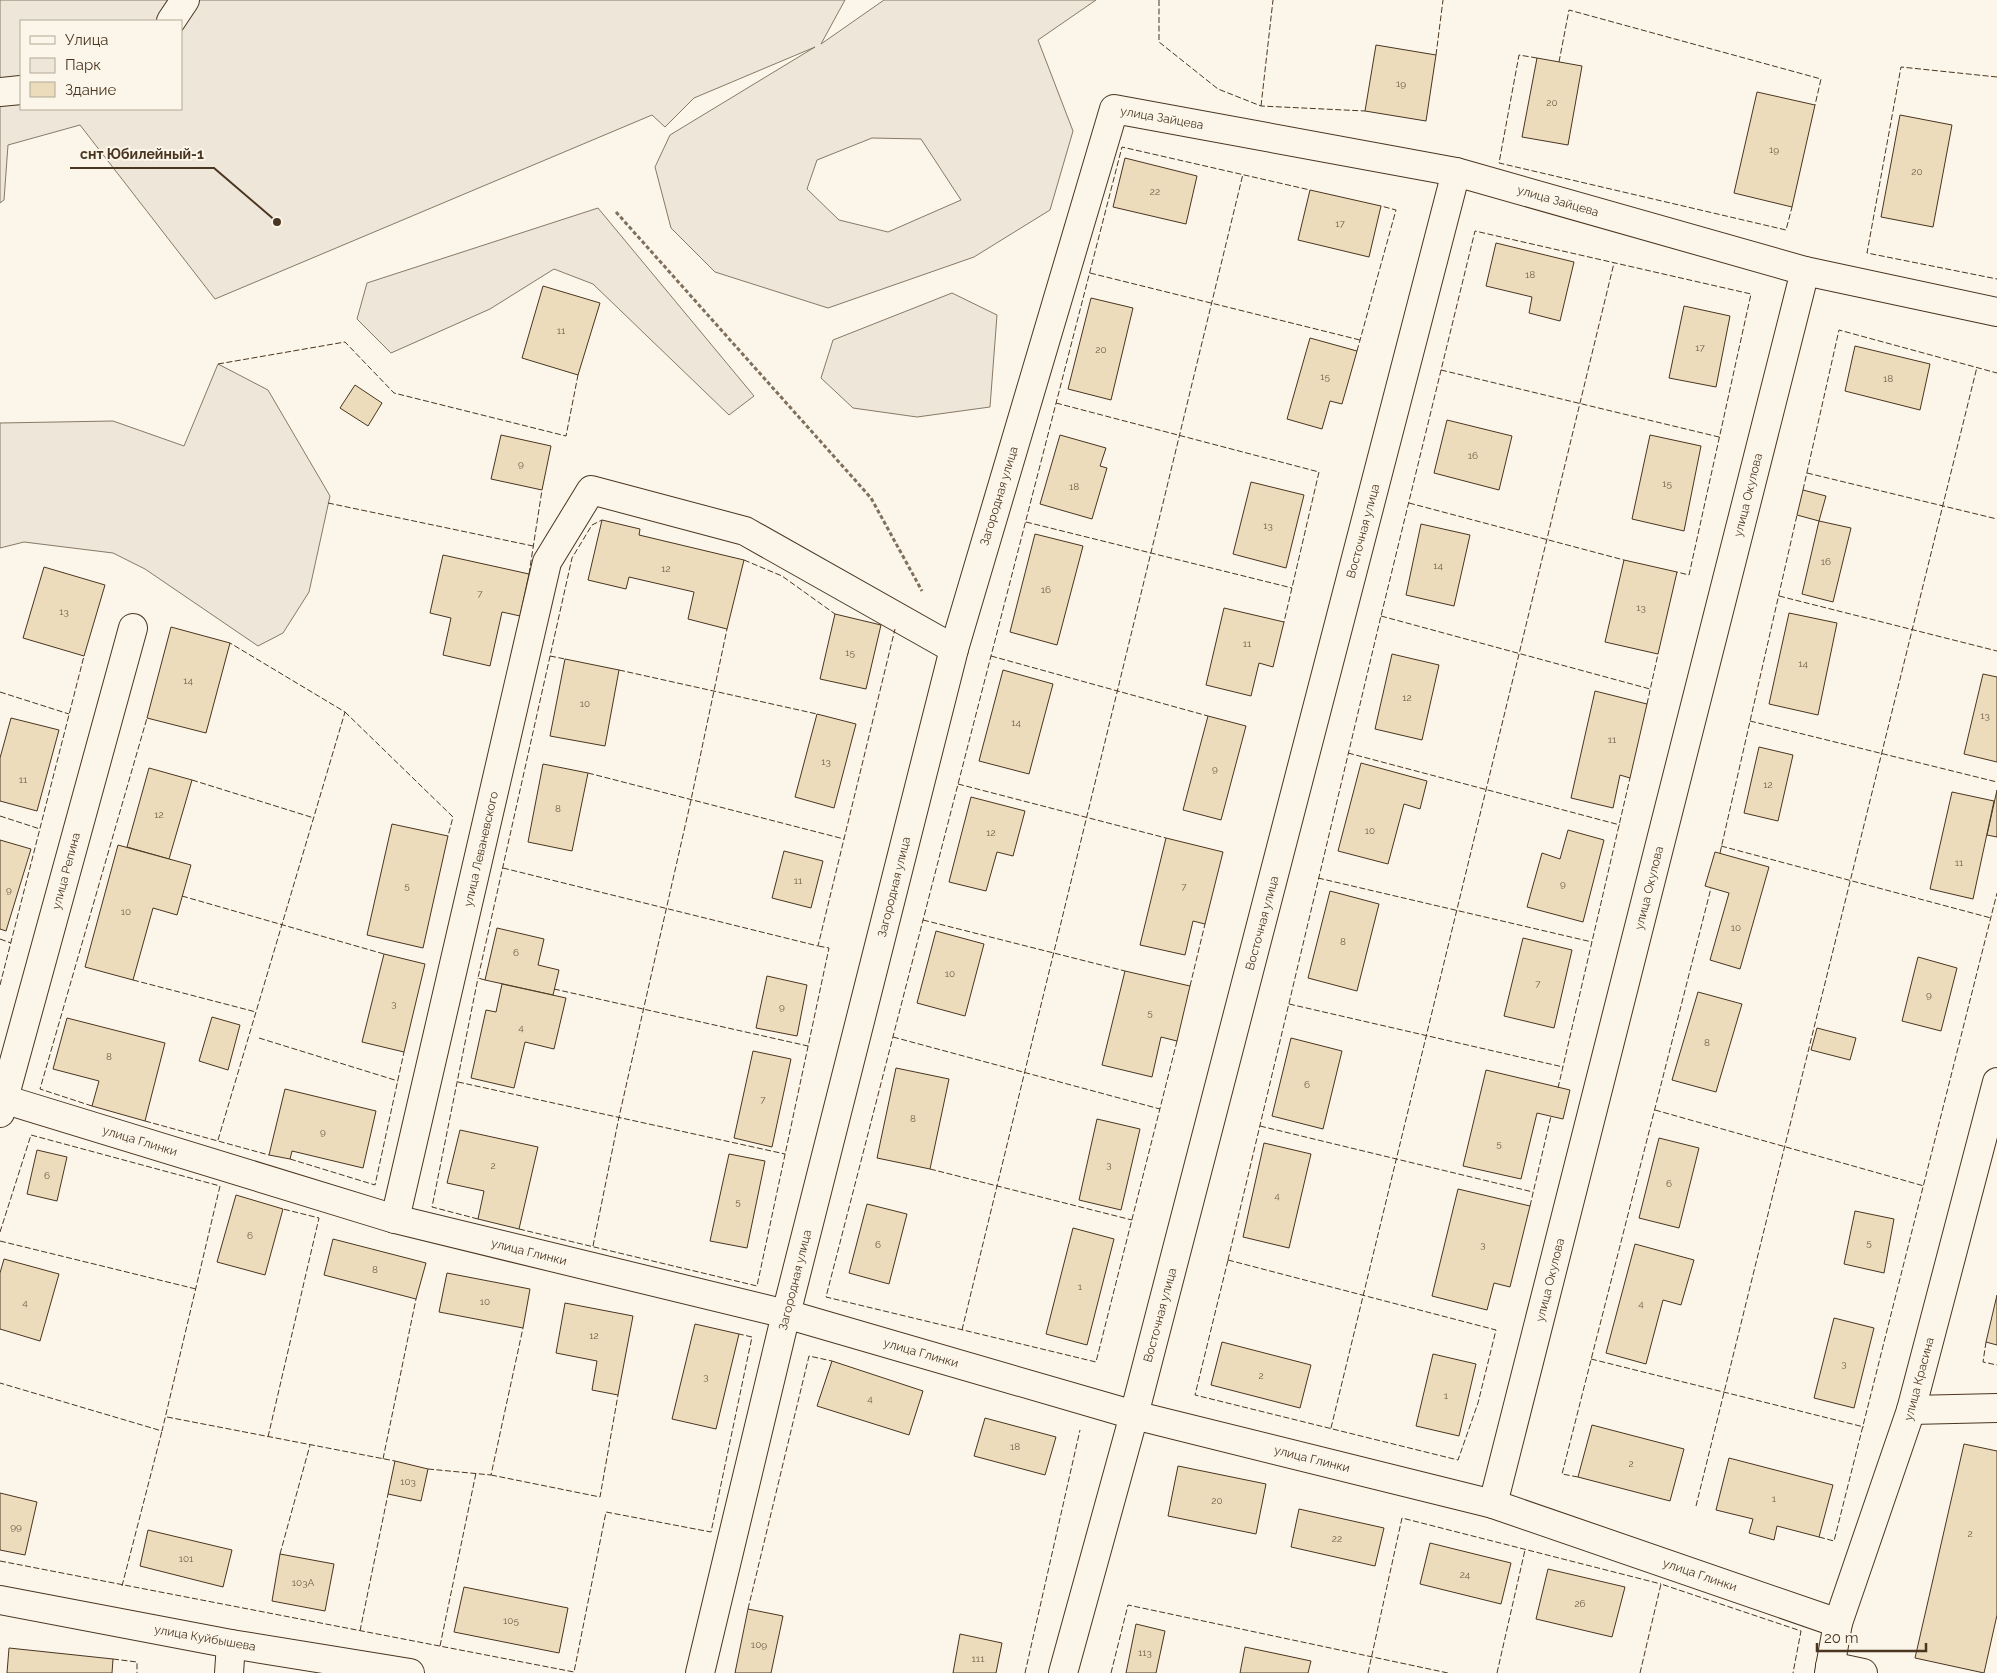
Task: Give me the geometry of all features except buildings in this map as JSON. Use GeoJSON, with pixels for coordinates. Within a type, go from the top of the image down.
{"type":"FeatureCollection","features":[{"type":"Feature","properties":{"kind":"street"},"geometry":{"type":"LineString","coordinates":[[172,20],[185,0]]}},
{"type":"Feature","properties":{"kind":"street"},"geometry":{"type":"LineString","coordinates":[[0,92],[20,90]]}},
{"type":"Feature","properties":{"kind":"street","name":"улица Зайцева"},"geometry":{"type":"LineString","coordinates":[[1114,109],[1456,172],[1805,271],[1997,312]]}},
{"type":"Feature","properties":{"kind":"street","name":"Загородная улица"},"geometry":{"type":"LineString","coordinates":[[700,1673],[786,1314],[954,649],[1114,109]]}},
{"type":"Feature","properties":{"kind":"street","name":"Восточная улица"},"geometry":{"type":"LineString","coordinates":[[1063,1673],[1134,1415],[1456,172]]}},
{"type":"Feature","properties":{"kind":"street","name":"улица Окулова"},"geometry":{"type":"LineString","coordinates":[[1493,1504],[1805,271]]}},
{"type":"Feature","properties":{"kind":"street","name":"улица Леваневского"},"geometry":{"type":"LineString","coordinates":[[395,1219],[547,562],[591,490],[745,531],[954,649]]}},
{"type":"Feature","properties":{"kind":"street","name":"улица Репина"},"geometry":{"type":"LineString","coordinates":[[1,1104],[132,628]]}},
{"type":"Feature","properties":{"kind":"street","name":"улица Красина"},"geometry":{"type":"LineString","coordinates":[[1830,1669],[1838,1623],[1911,1410],[1997,1082]]}},
{"type":"Feature","properties":{"kind":"street","name":"улица Глинки"},"geometry":{"type":"LineString","coordinates":[[1,1104],[395,1219],[786,1314],[1134,1415],[1493,1504],[1838,1623]]}},
{"type":"Feature","properties":{"kind":"street"},"geometry":{"type":"LineString","coordinates":[[1911,1410],[1997,1408]]}},
{"type":"Feature","properties":{"kind":"street","name":"улица Куйбышева"},"geometry":{"type":"LineString","coordinates":[[0,1600],[231,1644],[410,1673]]}},
{"type":"Feature","properties":{"kind":"street"},"geometry":{"type":"LineString","coordinates":[[229,1673],[231,1644]]}},
{"type":"Feature","properties":{"kind":"street"},"geometry":{"type":"LineString","coordinates":[[1830,1669],[1863,1673]]}},
{"type":"Feature","properties":{"kind":"path"},"geometry":{"type":"LineString","coordinates":[[616,212],[871,498],[926,599]]}},
{"type":"Feature","properties":{"kind":"green space"},"geometry":{"type":"Polygon","coordinates":[[[0,0],[845,0],[821,44],[884,0],[1096,0],[1038,40],[1073,131],[1050,210],[974,257],[828,308],[715,272],[671,228],[655,167],[670,135],[815,47],[694,98],[665,127],[652,115],[215,299],[80,125],[8,145],[4,200],[0,203],[0,0]],[[872,138],[817,160],[807,189],[839,220],[888,232],[961,200],[921,139],[872,138]]]}},
{"type":"Feature","properties":{"kind":"green space"},"geometry":{"type":"Polygon","coordinates":[[[598,208],[754,396],[729,415],[593,284],[554,269],[490,309],[391,353],[357,319],[367,283],[598,208]]]}},
{"type":"Feature","properties":{"kind":"green space"},"geometry":{"type":"Polygon","coordinates":[[[952,293],[997,315],[990,407],[917,417],[853,408],[821,378],[833,340],[952,293]]]}},
{"type":"Feature","properties":{"kind":"green space"},"geometry":{"type":"Polygon","coordinates":[[[218,364],[268,390],[330,496],[309,592],[283,633],[258,646],[145,569],[113,553],[24,542],[0,548],[0,423],[113,421],[184,446],[218,364]]]}},
{"type":"Feature","properties":{"kind":"fence"},"geometry":{"type":"LineString","coordinates":[[1159,0],[1159,42],[1218,89],[1261,106],[1365,111]]}},
{"type":"Feature","properties":{"kind":"fence"},"geometry":{"type":"LineString","coordinates":[[1261,106],[1273,0]]}},
{"type":"Feature","properties":{"kind":"fence"},"geometry":{"type":"LineString","coordinates":[[1436,55],[1443,0]]}},
{"type":"Feature","properties":{"kind":"fence"},"geometry":{"type":"LineString","coordinates":[[1559,62],[1569,10],[1821,79],[1815,105]]}},
{"type":"Feature","properties":{"kind":"fence"},"geometry":{"type":"LineString","coordinates":[[1537,58],[1519,55],[1499,163],[1786,230],[1792,207]]}},
{"type":"Feature","properties":{"kind":"fence"},"geometry":{"type":"LineString","coordinates":[[1997,77],[1901,67],[1867,253],[1997,279]]}},
{"type":"Feature","properties":{"kind":"fence"},"geometry":{"type":"LineString","coordinates":[[1177,1041],[1096,1362],[826,1297],[1122,147],[1310,190]]}},
{"type":"Feature","properties":{"kind":"fence"},"geometry":{"type":"LineString","coordinates":[[962,1330],[1243,174]]}},
{"type":"Feature","properties":{"kind":"fence"},"geometry":{"type":"LineString","coordinates":[[1357,351],[1396,210],[1381,206]]}},
{"type":"Feature","properties":{"kind":"fence"},"geometry":{"type":"LineString","coordinates":[[1228,1260],[1381,616],[1475,231],[1751,294],[1689,575],[1677,572]]}},
{"type":"Feature","properties":{"kind":"fence"},"geometry":{"type":"LineString","coordinates":[[1331,1428],[1614,263]]}},
{"type":"Feature","properties":{"kind":"fence"},"geometry":{"type":"LineString","coordinates":[[1090,273],[1360,340]]}},
{"type":"Feature","properties":{"kind":"fence"},"geometry":{"type":"LineString","coordinates":[[1803,490],[1839,330],[1997,373]]}},
{"type":"Feature","properties":{"kind":"fence"},"geometry":{"type":"LineString","coordinates":[[218,364],[345,342],[394,393],[566,436],[578,375]]}},
{"type":"Feature","properties":{"kind":"fence"},"geometry":{"type":"LineString","coordinates":[[1696,1506],[1977,367]]}},
{"type":"Feature","properties":{"kind":"fence"},"geometry":{"type":"LineString","coordinates":[[1441,370],[1719,437]]}},
{"type":"Feature","properties":{"kind":"fence"},"geometry":{"type":"LineString","coordinates":[[1056,403],[1319,472],[1284,622]]}},
{"type":"Feature","properties":{"kind":"fence"},"geometry":{"type":"LineString","coordinates":[[1807,473],[1997,519]]}},
{"type":"Feature","properties":{"kind":"fence"},"geometry":{"type":"LineString","coordinates":[[529,574],[542,490]]}},
{"type":"Feature","properties":{"kind":"fence"},"geometry":{"type":"LineString","coordinates":[[328,503],[533,546]]}},
{"type":"Feature","properties":{"kind":"fence"},"geometry":{"type":"LineString","coordinates":[[1409,503],[1624,560]]}},
{"type":"Feature","properties":{"kind":"fence"},"geometry":{"type":"LineString","coordinates":[[1720,853],[1797,515]]}},
{"type":"Feature","properties":{"kind":"fence"},"geometry":{"type":"LineString","coordinates":[[485,980],[478,978],[572,558],[592,525],[602,520]]}},
{"type":"Feature","properties":{"kind":"fence"},"geometry":{"type":"LineString","coordinates":[[1026,522],[1292,588]]}},
{"type":"Feature","properties":{"kind":"fence"},"geometry":{"type":"LineString","coordinates":[[744,560],[782,576],[835,614]]}},
{"type":"Feature","properties":{"kind":"fence"},"geometry":{"type":"LineString","coordinates":[[1779,596],[1997,651]]}},
{"type":"Feature","properties":{"kind":"fence"},"geometry":{"type":"LineString","coordinates":[[1381,616],[1650,689]]}},
{"type":"Feature","properties":{"kind":"fence"},"geometry":{"type":"LineString","coordinates":[[593,1246],[619,1117],[691,800],[727,629]]}},
{"type":"Feature","properties":{"kind":"fence"},"geometry":{"type":"LineString","coordinates":[[503,868],[818,946],[895,629]]}},
{"type":"Feature","properties":{"kind":"fence"},"geometry":{"type":"LineString","coordinates":[[218,1140],[345,712],[230,643]]}},
{"type":"Feature","properties":{"kind":"fence"},"geometry":{"type":"LineString","coordinates":[[1647,704],[1658,654]]}},
{"type":"Feature","properties":{"kind":"fence"},"geometry":{"type":"LineString","coordinates":[[0,985],[84,656]]}},
{"type":"Feature","properties":{"kind":"fence"},"geometry":{"type":"LineString","coordinates":[[550,656],[565,659]]}},
{"type":"Feature","properties":{"kind":"fence"},"geometry":{"type":"LineString","coordinates":[[991,656],[1208,716]]}},
{"type":"Feature","properties":{"kind":"fence"},"geometry":{"type":"LineString","coordinates":[[619,670],[817,714]]}},
{"type":"Feature","properties":{"kind":"fence"},"geometry":{"type":"LineString","coordinates":[[0,692],[69,714]]}},
{"type":"Feature","properties":{"kind":"fence"},"geometry":{"type":"LineString","coordinates":[[345,712],[453,817],[448,836]]}},
{"type":"Feature","properties":{"kind":"fence"},"geometry":{"type":"LineString","coordinates":[[92,1106],[40,1089],[147,718]]}},
{"type":"Feature","properties":{"kind":"fence"},"geometry":{"type":"LineString","coordinates":[[1750,721],[1997,782]]}},
{"type":"Feature","properties":{"kind":"fence"},"geometry":{"type":"LineString","coordinates":[[1348,753],[1620,825]]}},
{"type":"Feature","properties":{"kind":"fence"},"geometry":{"type":"LineString","coordinates":[[588,773],[844,839]]}},
{"type":"Feature","properties":{"kind":"fence"},"geometry":{"type":"LineString","coordinates":[[1558,1088],[1630,778]]}},
{"type":"Feature","properties":{"kind":"fence"},"geometry":{"type":"LineString","coordinates":[[192,780],[314,818]]}},
{"type":"Feature","properties":{"kind":"fence"},"geometry":{"type":"LineString","coordinates":[[958,784],[1166,838]]}},
{"type":"Feature","properties":{"kind":"fence"},"geometry":{"type":"LineString","coordinates":[[0,816],[40,829]]}},
{"type":"Feature","properties":{"kind":"fence"},"geometry":{"type":"LineString","coordinates":[[1721,846],[1991,918]]}},
{"type":"Feature","properties":{"kind":"fence"},"geometry":{"type":"LineString","coordinates":[[1318,878],[1592,942]]}},
{"type":"Feature","properties":{"kind":"fence"},"geometry":{"type":"LineString","coordinates":[[1578,1477],[1562,1474],[1711,888]]}},
{"type":"Feature","properties":{"kind":"fence"},"geometry":{"type":"LineString","coordinates":[[1819,1537],[1834,1541],[1997,893]]}},
{"type":"Feature","properties":{"kind":"fence"},"geometry":{"type":"LineString","coordinates":[[182,896],[384,954]]}},
{"type":"Feature","properties":{"kind":"fence"},"geometry":{"type":"LineString","coordinates":[[923,920],[1125,971]]}},
{"type":"Feature","properties":{"kind":"fence"},"geometry":{"type":"LineString","coordinates":[[1190,986],[1205,924]]}},
{"type":"Feature","properties":{"kind":"fence"},"geometry":{"type":"LineString","coordinates":[[0,939],[11,943]]}},
{"type":"Feature","properties":{"kind":"fence"},"geometry":{"type":"LineString","coordinates":[[519,1229],[757,1286],[829,948],[818,946]]}},
{"type":"Feature","properties":{"kind":"fence"},"geometry":{"type":"LineString","coordinates":[[478,978],[432,1207],[478,1219]]}},
{"type":"Feature","properties":{"kind":"fence"},"geometry":{"type":"LineString","coordinates":[[133,980],[256,1012]]}},
{"type":"Feature","properties":{"kind":"fence"},"geometry":{"type":"LineString","coordinates":[[554,989],[808,1046]]}},
{"type":"Feature","properties":{"kind":"fence"},"geometry":{"type":"LineString","coordinates":[[1289,1004],[1563,1067]]}},
{"type":"Feature","properties":{"kind":"fence"},"geometry":{"type":"LineString","coordinates":[[893,1037],[1160,1109]]}},
{"type":"Feature","properties":{"kind":"fence"},"geometry":{"type":"LineString","coordinates":[[259,1038],[398,1081]]}},
{"type":"Feature","properties":{"kind":"fence"},"geometry":{"type":"LineString","coordinates":[[290,1159],[375,1185],[404,1052]]}},
{"type":"Feature","properties":{"kind":"fence"},"geometry":{"type":"LineString","coordinates":[[458,1082],[785,1154]]}},
{"type":"Feature","properties":{"kind":"fence"},"geometry":{"type":"LineString","coordinates":[[1655,1110],[1924,1186]]}},
{"type":"Feature","properties":{"kind":"fence"},"geometry":{"type":"LineString","coordinates":[[1530,1206],[1551,1116]]}},
{"type":"Feature","properties":{"kind":"fence"},"geometry":{"type":"LineString","coordinates":[[145,1121],[269,1155]]}},
{"type":"Feature","properties":{"kind":"fence"},"geometry":{"type":"LineString","coordinates":[[1260,1126],[1533,1192]]}},
{"type":"Feature","properties":{"kind":"fence"},"geometry":{"type":"LineString","coordinates":[[0,1232],[31,1135],[220,1186],[162,1431],[0,1383]]}},
{"type":"Feature","properties":{"kind":"fence"},"geometry":{"type":"LineString","coordinates":[[930,1169],[1132,1220]]}},
{"type":"Feature","properties":{"kind":"fence"},"geometry":{"type":"LineString","coordinates":[[268,1437],[319,1218],[283,1209]]}},
{"type":"Feature","properties":{"kind":"fence"},"geometry":{"type":"LineString","coordinates":[[0,1241],[196,1289]]}},
{"type":"Feature","properties":{"kind":"fence"},"geometry":{"type":"LineString","coordinates":[[1228,1260],[1496,1330],[1478,1403],[1458,1460],[1195,1395],[1228,1260]]}},
{"type":"Feature","properties":{"kind":"fence"},"geometry":{"type":"LineString","coordinates":[[383,1459],[416,1299]]}},
{"type":"Feature","properties":{"kind":"fence"},"geometry":{"type":"LineString","coordinates":[[428,1469],[491,1475],[523,1328]]}},
{"type":"Feature","properties":{"kind":"fence"},"geometry":{"type":"LineString","coordinates":[[0,1561],[574,1672],[606,1512],[711,1532],[752,1337],[739,1334]]}},
{"type":"Feature","properties":{"kind":"fence"},"geometry":{"type":"LineString","coordinates":[[1986,1342],[1983,1362],[1997,1365]]}},
{"type":"Feature","properties":{"kind":"fence"},"geometry":{"type":"LineString","coordinates":[[748,1609],[809,1356],[832,1361]]}},
{"type":"Feature","properties":{"kind":"fence"},"geometry":{"type":"LineString","coordinates":[[1591,1359],[1864,1427]]}},
{"type":"Feature","properties":{"kind":"fence"},"geometry":{"type":"LineString","coordinates":[[491,1475],[600,1497],[618,1395]]}},
{"type":"Feature","properties":{"kind":"fence"},"geometry":{"type":"LineString","coordinates":[[167,1417],[395,1461]]}},
{"type":"Feature","properties":{"kind":"fence"},"geometry":{"type":"LineString","coordinates":[[1025,1673],[1080,1430]]}},
{"type":"Feature","properties":{"kind":"fence"},"geometry":{"type":"LineString","coordinates":[[122,1586],[162,1431]]}},
{"type":"Feature","properties":{"kind":"fence"},"geometry":{"type":"LineString","coordinates":[[280,1554],[310,1445]]}},
{"type":"Feature","properties":{"kind":"fence"},"geometry":{"type":"LineString","coordinates":[[440,1646],[476,1473]]}},
{"type":"Feature","properties":{"kind":"fence"},"geometry":{"type":"LineString","coordinates":[[360,1631],[388,1494]]}},
{"type":"Feature","properties":{"kind":"fence"},"geometry":{"type":"LineString","coordinates":[[1368,1673],[1402,1518],[1661,1584]]}},
{"type":"Feature","properties":{"kind":"fence"},"geometry":{"type":"LineString","coordinates":[[1497,1673],[1525,1550]]}},
{"type":"Feature","properties":{"kind":"fence"},"geometry":{"type":"LineString","coordinates":[[1640,1673],[1661,1584],[1801,1631],[1793,1673]]}},
{"type":"Feature","properties":{"kind":"fence"},"geometry":{"type":"LineString","coordinates":[[1111,1673],[1128,1605],[1448,1673]]}},
{"type":"Feature","properties":{"kind":"fence"},"geometry":{"type":"LineString","coordinates":[[113,1659],[137,1662],[137,1673]]}},
{"type":"Feature","properties":{"kind":"place","name":"снт Юбилейный-1"},"geometry":{"type":"Point","coordinates":[277,222]}}]}
